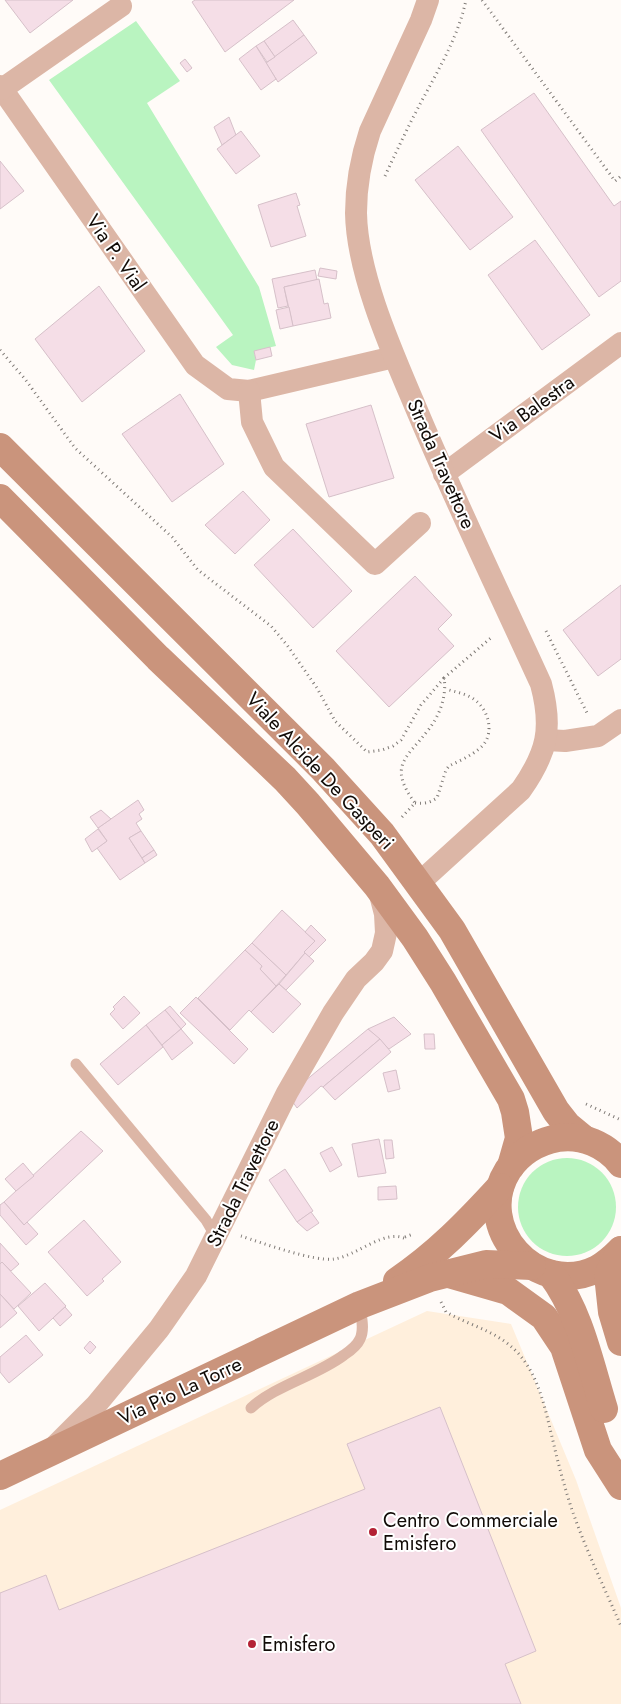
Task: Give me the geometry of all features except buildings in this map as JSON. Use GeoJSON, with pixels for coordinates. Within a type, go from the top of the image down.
{"type":"FeatureCollection","features":[{"type":"Feature","properties":{"kind":"main road","name":"Viale Alcide De Gasperi"},"geometry":{"type":"LineString","coordinates":[[0,447],[323,769],[382,834],[452,930],[524,1054],[545,1095],[568,1125],[601,1143],[621,1164]]}},
{"type":"Feature","properties":{"kind":"main road","name":"Viale Alcide De Gasperi"},"geometry":{"type":"LineString","coordinates":[[0,498],[158,658],[308,804],[377,886],[415,938],[511,1099],[519,1138],[498,1205],[500,1224],[506,1240],[518,1255],[542,1270],[561,1287],[573,1309],[621,1462]]}},
{"type":"Feature","properties":{"kind":"main road"},"geometry":{"type":"LineString","coordinates":[[506,1176],[518,1157],[538,1143],[561,1137],[601,1143]]}},
{"type":"Feature","properties":{"kind":"main road","name":"Via Pio La Torre"},"geometry":{"type":"LineString","coordinates":[[360,1305],[423,1264],[463,1228],[506,1176]]}},
{"type":"Feature","properties":{"kind":"main road"},"geometry":{"type":"LineString","coordinates":[[542,1270],[567,1276],[582,1274],[597,1269],[610,1261],[621,1250]]}},
{"type":"Feature","properties":{"kind":"main road"},"geometry":{"type":"LineString","coordinates":[[621,1250],[608,1276],[612,1312],[621,1342]]}},
{"type":"Feature","properties":{"kind":"main road","name":"Via Pio La Torre"},"geometry":{"type":"LineString","coordinates":[[0,1476],[360,1305],[430,1278],[444,1286],[486,1264],[542,1270]]}},
{"type":"Feature","properties":{"kind":"main road"},"geometry":{"type":"LineString","coordinates":[[444,1286],[508,1291],[544,1317],[564,1347],[598,1450],[621,1486]]}},
{"type":"Feature","properties":{"kind":"street","name":"Strada Travettore"},"geometry":{"type":"LineString","coordinates":[[419,883],[520,790],[533,772],[546,740],[546,704],[541,684],[444,474],[394,357],[370,287],[363,260],[357,221],[357,191],[360,167],[370,131],[421,20],[428,0]]}},
{"type":"Feature","properties":{"kind":"street","name":"Via P. Vial"},"geometry":{"type":"LineString","coordinates":[[121,6],[1,88],[195,365],[228,389],[249,391],[394,357]]}},
{"type":"Feature","properties":{"kind":"street","name":"Via Balestra"},"geometry":{"type":"LineString","coordinates":[[444,474],[621,343]]}},
{"type":"Feature","properties":{"kind":"street"},"geometry":{"type":"LineString","coordinates":[[249,391],[252,422],[274,467],[375,564],[420,523]]}},
{"type":"Feature","properties":{"kind":"street"},"geometry":{"type":"LineString","coordinates":[[546,740],[566,741],[598,736],[621,720]]}},
{"type":"Feature","properties":{"kind":"street","name":"Strada Travettore"},"geometry":{"type":"LineString","coordinates":[[46,1455],[96,1405],[158,1329],[226,1236],[287,1093],[333,1013],[356,979],[374,962],[382,951],[386,933],[385,914],[377,886]]}},
{"type":"Feature","properties":{"kind":"lane"},"geometry":{"type":"LineString","coordinates":[[76,1064],[206,1220],[226,1236]]}},
{"type":"Feature","properties":{"kind":"lane"},"geometry":{"type":"LineString","coordinates":[[251,1408],[260,1399],[317,1372],[352,1349],[360,1341],[362,1333],[360,1305]]}},
{"type":"Feature","properties":{"kind":"path"},"geometry":{"type":"LineString","coordinates":[[382,184],[417,109],[452,43],[466,0]]}},
{"type":"Feature","properties":{"kind":"path"},"geometry":{"type":"LineString","coordinates":[[482,0],[615,181],[621,176]]}},
{"type":"Feature","properties":{"kind":"path"},"geometry":{"type":"LineString","coordinates":[[0,350],[25,379],[75,448],[172,537],[198,570],[271,626],[287,644],[317,688],[334,721],[367,752],[394,746],[401,740],[421,706],[444,678],[490,640],[495,630]]}},
{"type":"Feature","properties":{"kind":"path"},"geometry":{"type":"LineString","coordinates":[[544,628],[598,736]]}},
{"type":"Feature","properties":{"kind":"path"},"geometry":{"type":"LineString","coordinates":[[414,803],[404,787],[402,767],[408,753],[434,722],[446,689],[444,678]]}},
{"type":"Feature","properties":{"kind":"path"},"geometry":{"type":"LineString","coordinates":[[398,821],[414,803],[429,802],[437,798],[449,766],[480,749],[490,734],[489,723],[485,713],[475,699],[446,689]]}},
{"type":"Feature","properties":{"kind":"path"},"geometry":{"type":"LineString","coordinates":[[580,1100],[597,1110],[621,1120]]}},
{"type":"Feature","properties":{"kind":"path"},"geometry":{"type":"LineString","coordinates":[[226,1236],[318,1259],[333,1260],[347,1256],[382,1238],[404,1237],[411,1243]]}},
{"type":"Feature","properties":{"kind":"path"},"geometry":{"type":"LineString","coordinates":[[444,1286],[446,1312],[495,1334],[519,1355],[536,1380],[542,1395],[559,1467],[571,1506],[585,1546],[621,1626]]}},
{"type":"Feature","properties":{"kind":"shaded area"},"geometry":{"type":"Polygon","coordinates":[[[427,1311],[511,1324],[576,1480],[621,1608],[621,1704],[0,1704],[0,1510],[427,1311]]]}},
{"type":"Feature","properties":{"kind":"green space"},"geometry":{"type":"Polygon","coordinates":[[[136,21],[180,81],[147,103],[259,287],[276,346],[254,351],[256,360],[254,370],[232,365],[216,347],[233,335],[49,80],[136,21]]]}},
{"type":"Feature","properties":{"kind":"green space"},"geometry":{"type":"Polygon","coordinates":[[[567,1158],[586,1162],[602,1172],[612,1188],[616,1207],[612,1226],[602,1242],[586,1252],[567,1256],[548,1252],[532,1242],[522,1226],[518,1207],[522,1188],[532,1172],[548,1162],[567,1158]]]}},
{"type":"Feature","properties":{"kind":"place","name":"Centro Commerciale Emisfero"},"geometry":{"type":"Point","coordinates":[373,1532]}},
{"type":"Feature","properties":{"kind":"place","name":"Emisfero"},"geometry":{"type":"Point","coordinates":[252,1644]}}]}
